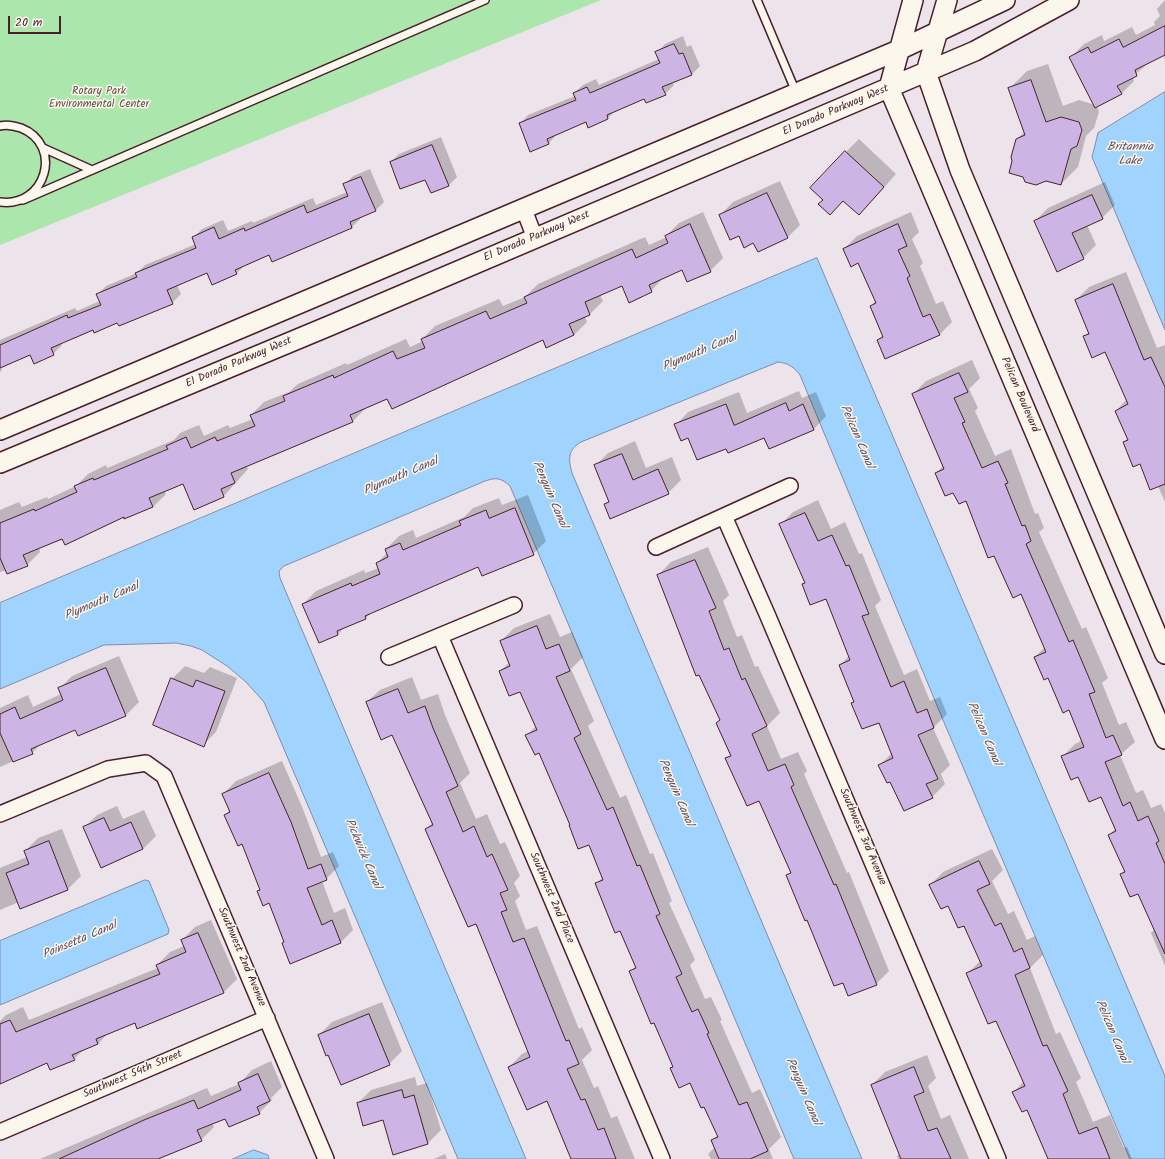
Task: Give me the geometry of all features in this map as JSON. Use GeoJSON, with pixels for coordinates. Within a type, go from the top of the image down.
{"type":"FeatureCollection","features":[{"type":"Feature","properties":{"kind":"street"},"geometry":{"type":"LineString","coordinates":[[889,88],[913,0]]}},
{"type":"Feature","properties":{"kind":"street"},"geometry":{"type":"LineString","coordinates":[[947,0],[926,72],[960,170],[1165,654]]}},
{"type":"Feature","properties":{"kind":"street"},"geometry":{"type":"LineString","coordinates":[[0,430],[901,48],[1005,0]]}},
{"type":"Feature","properties":{"kind":"street","name":"El Dorado Parkway West"},"geometry":{"type":"LineString","coordinates":[[0,463],[975,51],[1069,0]]}},
{"type":"Feature","properties":{"kind":"street","name":"Pelican Boulevard"},"geometry":{"type":"LineString","coordinates":[[889,88],[1165,739]]}},
{"type":"Feature","properties":{"kind":"street"},"geometry":{"type":"LineString","coordinates":[[523,207],[535,238]]}},
{"type":"Feature","properties":{"kind":"street"},"geometry":{"type":"LineString","coordinates":[[656,547],[790,486]]}},
{"type":"Feature","properties":{"kind":"street","name":"Southwest 3rd Avenue"},"geometry":{"type":"LineString","coordinates":[[724,516],[998,1159]]}},
{"type":"Feature","properties":{"kind":"street"},"geometry":{"type":"LineString","coordinates":[[389,657],[514,605]]}},
{"type":"Feature","properties":{"kind":"street","name":"Southwest 2nd Place"},"geometry":{"type":"LineString","coordinates":[[440,636],[662,1159]]}},
{"type":"Feature","properties":{"kind":"street","name":"Southwest 2nd Avenue"},"geometry":{"type":"LineString","coordinates":[[0,814],[108,769],[146,763],[164,776],[326,1159]]}},
{"type":"Feature","properties":{"kind":"street","name":"Southwest 54th Street"},"geometry":{"type":"LineString","coordinates":[[0,1132],[267,1018]]}},
{"type":"Feature","properties":{"kind":"lane"},"geometry":{"type":"LineString","coordinates":[[0,202],[9,203],[23,200],[485,0]]}},
{"type":"Feature","properties":{"kind":"lane"},"geometry":{"type":"LineString","coordinates":[[757,0],[796,92]]}},
{"type":"Feature","properties":{"kind":"lane"},"geometry":{"type":"LineString","coordinates":[[0,126],[15,126],[26,131],[36,138],[43,148],[46,160],[45,172],[41,184],[33,193],[23,200]]}},
{"type":"Feature","properties":{"kind":"lane"},"geometry":{"type":"LineString","coordinates":[[43,148],[92,170]]}},
{"type":"Feature","properties":{"kind":"green space","name":"Rotary Park Environmental Center"},"geometry":{"type":"Polygon","coordinates":[[[0,0],[601,0],[0,245],[0,0]]]}},
{"type":"Feature","properties":{"kind":"water","name":"Britannia Lake"},"geometry":{"type":"Polygon","coordinates":[[[1165,92],[1165,330],[1092,157],[1098,133],[1165,92]]]}},
{"type":"Feature","properties":{"kind":"water"},"geometry":{"type":"Polygon","coordinates":[[[817,258],[1165,1076],[1165,1159],[1130,1159],[943,720],[800,375],[785,363],[778,362],[581,442],[571,451],[570,463],[572,473],[862,1159],[794,1159],[510,486],[499,479],[485,481],[284,566],[279,571],[280,578],[526,1159],[458,1159],[264,702],[246,682],[227,666],[202,650],[176,643],[104,645],[0,689],[0,603],[817,258]]]}},
{"type":"Feature","properties":{"kind":"water","name":"Poinsetta Canal"},"geometry":{"type":"Polygon","coordinates":[[[145,880],[149,881],[169,930],[168,934],[0,1005],[0,941],[145,880]]]}},
{"type":"Feature","properties":{"kind":"water"},"geometry":{"type":"Polygon","coordinates":[[[254,1150],[268,1155],[269,1159],[233,1159],[254,1150]]]}},
{"type":"Feature","properties":{"kind":"building"},"geometry":{"type":"Polygon","coordinates":[[[1165,26],[1165,55],[1135,70],[1137,76],[1117,86],[1122,94],[1095,108],[1069,57],[1088,47],[1091,53],[1119,39],[1123,47],[1165,26]]]}},
{"type":"Feature","properties":{"kind":"building"},"geometry":{"type":"Polygon","coordinates":[[[674,44],[679,54],[683,53],[692,75],[662,87],[666,95],[646,103],[644,99],[607,115],[608,119],[588,128],[586,122],[547,139],[549,144],[530,152],[519,123],[576,100],[573,93],[587,87],[590,93],[660,63],[655,52],[674,44]]]}},
{"type":"Feature","properties":{"kind":"building"},"geometry":{"type":"Polygon","coordinates":[[[1031,80],[1046,122],[1061,117],[1079,122],[1082,130],[1077,146],[1071,149],[1061,185],[1046,181],[1036,185],[1025,182],[1023,177],[1009,173],[1012,161],[1011,157],[1016,139],[1025,135],[1008,88],[1031,80]]]}},
{"type":"Feature","properties":{"kind":"building"},"geometry":{"type":"Polygon","coordinates":[[[432,145],[449,186],[431,193],[425,180],[400,189],[390,162],[432,145]]]}},
{"type":"Feature","properties":{"kind":"building"},"geometry":{"type":"Polygon","coordinates":[[[845,151],[884,187],[859,215],[843,201],[830,215],[818,204],[823,200],[810,188],[845,151]]]}},
{"type":"Feature","properties":{"kind":"building"},"geometry":{"type":"Polygon","coordinates":[[[361,177],[376,211],[350,222],[352,228],[272,262],[269,255],[235,270],[237,274],[212,285],[207,273],[167,290],[173,304],[119,326],[117,323],[94,333],[93,330],[51,348],[54,355],[34,364],[30,355],[0,368],[0,345],[67,315],[68,318],[101,305],[96,294],[137,277],[135,273],[196,248],[192,237],[214,227],[219,239],[244,228],[245,231],[304,205],[307,213],[348,196],[343,184],[361,177]]]}},
{"type":"Feature","properties":{"kind":"building"},"geometry":{"type":"Polygon","coordinates":[[[767,193],[788,238],[758,252],[753,243],[744,248],[739,236],[730,240],[719,215],[767,193]]]}},
{"type":"Feature","properties":{"kind":"building"},"geometry":{"type":"Polygon","coordinates":[[[1092,195],[1103,219],[1072,233],[1084,259],[1057,272],[1034,221],[1092,195]]]}},
{"type":"Feature","properties":{"kind":"building"},"geometry":{"type":"Polygon","coordinates":[[[690,224],[711,272],[687,282],[682,270],[649,285],[652,292],[629,303],[622,286],[585,302],[590,315],[569,324],[574,335],[546,348],[543,340],[392,409],[387,399],[350,415],[353,422],[231,473],[235,483],[221,489],[224,497],[194,510],[183,484],[149,498],[153,507],[124,519],[124,517],[65,545],[62,539],[23,555],[28,566],[7,574],[0,558],[0,523],[34,509],[35,511],[77,492],[74,486],[93,478],[94,480],[168,449],[166,446],[186,437],[191,448],[215,437],[217,441],[255,426],[250,415],[285,401],[283,396],[333,375],[334,378],[393,351],[397,359],[425,348],[421,339],[486,311],[490,319],[527,303],[524,297],[632,249],[636,258],[668,243],[665,236],[690,224]]]}},
{"type":"Feature","properties":{"kind":"building"},"geometry":{"type":"Polygon","coordinates":[[[898,224],[907,246],[898,250],[910,276],[907,278],[923,317],[930,314],[940,335],[885,359],[877,340],[883,337],[870,306],[876,303],[858,263],[851,267],[843,249],[898,224]]]}},
{"type":"Feature","properties":{"kind":"building"},"geometry":{"type":"Polygon","coordinates":[[[1113,284],[1144,360],[1151,357],[1165,387],[1165,484],[1150,490],[1140,464],[1133,467],[1123,442],[1128,440],[1115,411],[1128,404],[1105,352],[1092,358],[1083,336],[1089,334],[1075,300],[1113,284]]]}},
{"type":"Feature","properties":{"kind":"building"},"geometry":{"type":"Polygon","coordinates":[[[959,373],[968,392],[954,398],[965,422],[962,423],[982,468],[998,461],[1008,483],[1005,484],[1022,526],[1025,525],[1031,541],[1026,544],[1069,642],[1073,640],[1095,692],[1089,694],[1106,738],[1113,735],[1122,755],[1105,762],[1123,806],[1130,802],[1138,821],[1148,816],[1159,841],[1156,843],[1165,864],[1165,954],[1138,894],[1130,897],[1120,874],[1125,872],[1108,835],[1116,831],[1101,797],[1089,802],[1078,777],[1071,780],[1061,756],[1084,747],[1069,710],[1063,713],[1048,678],[1044,680],[1034,657],[1046,652],[1021,594],[1013,598],[994,556],[988,558],[966,501],[959,504],[953,493],[945,496],[935,473],[944,469],[912,394],[959,373]]]}},
{"type":"Feature","properties":{"kind":"building"},"geometry":{"type":"Polygon","coordinates":[[[786,403],[789,411],[803,404],[814,430],[769,449],[764,438],[728,453],[726,449],[697,460],[688,438],[681,441],[674,424],[726,404],[734,425],[786,403]]]}},
{"type":"Feature","properties":{"kind":"building"},"geometry":{"type":"Polygon","coordinates":[[[622,454],[633,480],[658,469],[669,494],[610,519],[604,504],[609,502],[594,465],[622,454]]]}},
{"type":"Feature","properties":{"kind":"building"},"geometry":{"type":"Polygon","coordinates":[[[515,508],[534,555],[482,576],[478,567],[365,616],[366,619],[337,631],[338,635],[319,643],[302,604],[351,583],[352,586],[380,574],[376,563],[388,557],[385,549],[400,543],[403,550],[461,525],[459,521],[486,510],[489,518],[515,508]]]}},
{"type":"Feature","properties":{"kind":"building"},"geometry":{"type":"Polygon","coordinates":[[[805,513],[818,541],[832,535],[846,566],[849,565],[869,614],[862,616],[891,687],[904,681],[917,713],[927,709],[934,728],[918,735],[938,779],[926,784],[933,798],[904,811],[890,782],[887,783],[878,765],[893,758],[879,723],[862,729],[851,703],[854,702],[839,665],[850,660],[826,599],[810,605],[802,584],[805,583],[779,524],[805,513]]]}},
{"type":"Feature","properties":{"kind":"building"},"geometry":{"type":"Polygon","coordinates":[[[695,560],[716,608],[709,611],[724,650],[729,648],[742,680],[745,678],[767,726],[752,734],[768,771],[785,764],[794,785],[791,787],[834,885],[836,884],[877,985],[848,996],[843,983],[834,986],[807,920],[805,921],[786,875],[791,873],[759,801],[747,806],[725,758],[731,756],[716,723],[720,720],[699,675],[696,676],[657,575],[695,560]]]}},
{"type":"Feature","properties":{"kind":"building"},"geometry":{"type":"Polygon","coordinates":[[[537,626],[546,649],[559,644],[570,671],[556,677],[581,734],[574,738],[607,810],[613,807],[637,866],[640,865],[660,914],[656,916],[682,974],[676,977],[692,1012],[698,1009],[709,1033],[707,1034],[739,1105],[747,1102],[768,1151],[750,1159],[719,1159],[711,1140],[718,1137],[704,1107],[701,1108],[690,1083],[679,1088],[670,1068],[673,1067],[654,1023],[651,1024],[629,971],[636,968],[620,931],[615,933],[595,883],[603,880],[589,845],[578,849],[570,825],[539,753],[535,755],[525,735],[537,730],[520,692],[509,696],[499,671],[510,666],[500,641],[537,626]]]}},
{"type":"Feature","properties":{"kind":"building"},"geometry":{"type":"Polygon","coordinates":[[[106,668],[126,716],[78,736],[75,730],[31,749],[33,754],[13,762],[0,733],[0,714],[15,707],[20,719],[63,700],[58,688],[106,668]]]}},
{"type":"Feature","properties":{"kind":"building"},"geometry":{"type":"Polygon","coordinates":[[[171,678],[193,687],[196,680],[225,691],[204,747],[153,725],[171,678]]]}},
{"type":"Feature","properties":{"kind":"building"},"geometry":{"type":"Polygon","coordinates":[[[398,689],[408,713],[425,706],[458,786],[446,792],[463,832],[474,826],[487,857],[492,854],[508,890],[500,893],[507,910],[501,912],[513,942],[524,938],[566,1041],[569,1040],[579,1064],[567,1069],[581,1100],[585,1099],[598,1130],[604,1128],[616,1159],[571,1159],[547,1101],[527,1110],[508,1067],[530,1057],[476,924],[468,927],[425,829],[433,825],[392,735],[381,740],[366,702],[398,689]]]}},
{"type":"Feature","properties":{"kind":"building"},"geometry":{"type":"Polygon","coordinates":[[[269,773],[291,822],[308,869],[321,864],[327,880],[307,888],[322,925],[332,920],[341,943],[290,964],[282,943],[284,942],[269,903],[263,906],[257,891],[260,890],[242,844],[238,846],[224,815],[230,812],[222,794],[269,773]]]}},
{"type":"Feature","properties":{"kind":"building"},"geometry":{"type":"Polygon","coordinates":[[[104,818],[110,831],[131,822],[143,849],[101,868],[83,827],[104,818]]]}},
{"type":"Feature","properties":{"kind":"building"},"geometry":{"type":"Polygon","coordinates":[[[49,841],[68,890],[20,909],[6,873],[29,864],[24,851],[49,841]]]}},
{"type":"Feature","properties":{"kind":"building"},"geometry":{"type":"Polygon","coordinates":[[[979,861],[990,884],[977,890],[995,926],[1001,923],[1014,952],[1022,948],[1030,968],[1015,975],[1043,1046],[1047,1045],[1068,1091],[1063,1094],[1079,1134],[1097,1127],[1110,1159],[1048,1159],[1027,1110],[1022,1112],[1012,1092],[1025,1086],[996,1021],[988,1024],[966,973],[982,966],[964,926],[958,928],[948,906],[941,909],[929,885],[979,861]]]}},
{"type":"Feature","properties":{"kind":"building"},"geometry":{"type":"Polygon","coordinates":[[[198,933],[224,993],[137,1029],[135,1023],[96,1039],[98,1044],[72,1055],[75,1060],[50,1070],[47,1063],[0,1084],[0,1024],[10,1020],[16,1032],[160,974],[156,965],[186,952],[181,940],[198,933]]]}},
{"type":"Feature","properties":{"kind":"building"},"geometry":{"type":"Polygon","coordinates":[[[369,1014],[390,1065],[341,1085],[328,1055],[326,1056],[318,1035],[369,1014]]]}},
{"type":"Feature","properties":{"kind":"building"},"geometry":{"type":"Polygon","coordinates":[[[914,1067],[924,1092],[914,1096],[928,1131],[937,1128],[951,1159],[901,1159],[871,1085],[914,1067]]]}},
{"type":"Feature","properties":{"kind":"building"},"geometry":{"type":"Polygon","coordinates":[[[258,1074],[270,1101],[257,1107],[260,1114],[229,1127],[225,1119],[197,1130],[202,1141],[158,1159],[59,1159],[144,1120],[194,1100],[198,1109],[241,1090],[238,1083],[258,1074]]]}},
{"type":"Feature","properties":{"kind":"building"},"geometry":{"type":"Polygon","coordinates":[[[402,1090],[404,1098],[414,1095],[428,1144],[393,1155],[383,1120],[363,1126],[357,1103],[402,1090]]]}},
{"type":"Feature","properties":{"kind":"water label","name":"Plymouth Canal"},"geometry":{"type":"Point","coordinates":[700,353]}},
{"type":"Feature","properties":{"kind":"water label","name":"Pelican Canal"},"geometry":{"type":"Point","coordinates":[856,437]}},
{"type":"Feature","properties":{"kind":"water label","name":"Plymouth Canal"},"geometry":{"type":"Point","coordinates":[401,477]}},
{"type":"Feature","properties":{"kind":"water label","name":"Penguin Canal"},"geometry":{"type":"Point","coordinates":[549,495]}},
{"type":"Feature","properties":{"kind":"water label","name":"Plymouth Canal"},"geometry":{"type":"Point","coordinates":[102,602]}},
{"type":"Feature","properties":{"kind":"water label","name":"Pelican Canal"},"geometry":{"type":"Point","coordinates":[983,734]}},
{"type":"Feature","properties":{"kind":"water label","name":"Penguin Canal"},"geometry":{"type":"Point","coordinates":[675,793]}},
{"type":"Feature","properties":{"kind":"water label","name":"Pickwick Canal"},"geometry":{"type":"Point","coordinates":[362,854]}},
{"type":"Feature","properties":{"kind":"water label","name":"Pelican Canal"},"geometry":{"type":"Point","coordinates":[1111,1032]}},
{"type":"Feature","properties":{"kind":"water label","name":"Penguin Canal"},"geometry":{"type":"Point","coordinates":[802,1092]}}]}
